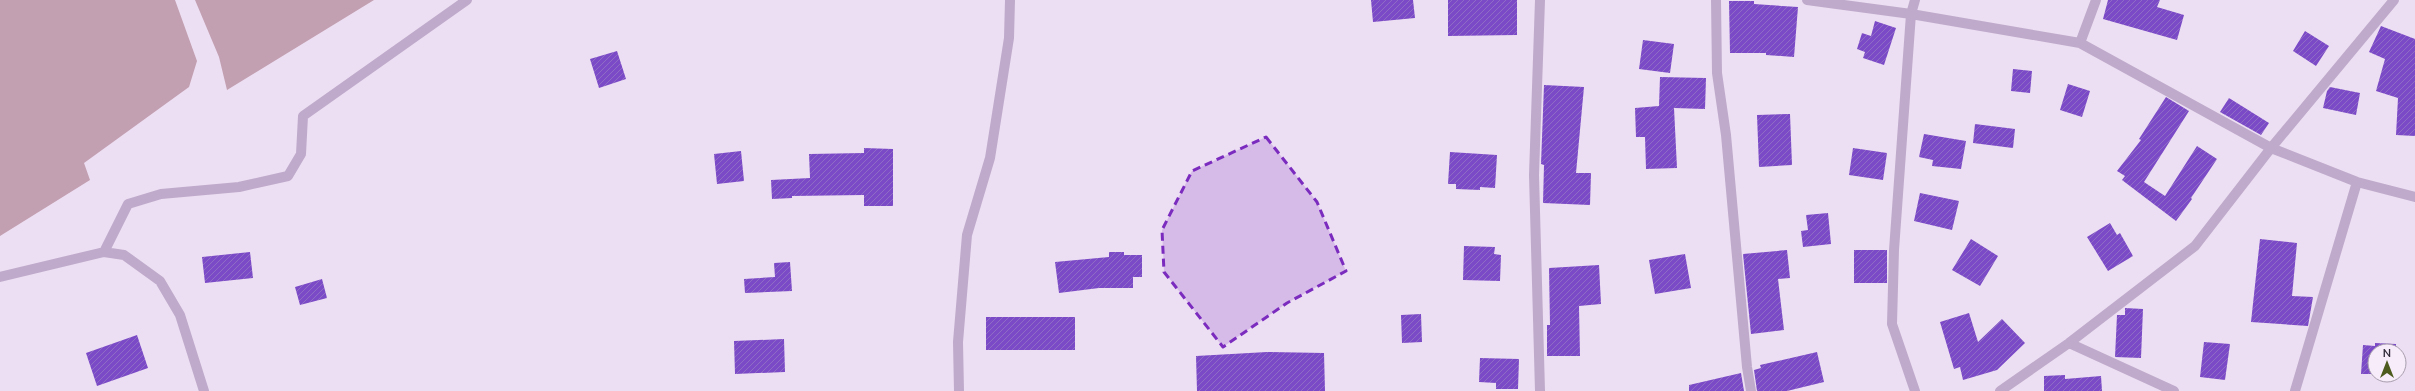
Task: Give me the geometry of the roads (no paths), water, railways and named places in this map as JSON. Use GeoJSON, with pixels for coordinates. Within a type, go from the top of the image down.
{"type":"FeatureCollection","features":[{"type":"Feature","properties":{"kind":"street"},"geometry":{"type":"LineString","coordinates":[[104,252],[128,204],[161,194],[239,187],[288,176],[301,154],[303,116],[467,0]]}},
{"type":"Feature","properties":{"kind":"street"},"geometry":{"type":"LineString","coordinates":[[959,391],[958,342],[967,235],[990,158],[1009,38],[1010,0]]}},
{"type":"Feature","properties":{"kind":"street"},"geometry":{"type":"LineString","coordinates":[[1540,0],[1534,175],[1540,391]]}},
{"type":"Feature","properties":{"kind":"street"},"geometry":{"type":"LineString","coordinates":[[1716,0],[1717,73],[1726,135],[1747,367],[1751,391]]}},
{"type":"Feature","properties":{"kind":"street"},"geometry":{"type":"LineString","coordinates":[[1807,0],[1911,14],[2080,43],[2271,148],[2357,182],[2415,197]]}},
{"type":"Feature","properties":{"kind":"street"},"geometry":{"type":"LineString","coordinates":[[1915,0],[1911,14],[1894,250],[1892,324],[1915,391]]}},
{"type":"Feature","properties":{"kind":"street"},"geometry":{"type":"LineString","coordinates":[[2080,43],[2096,0]]}},
{"type":"Feature","properties":{"kind":"street"},"geometry":{"type":"LineString","coordinates":[[2000,391],[2069,343],[2195,246],[2271,148],[2394,0]]}},
{"type":"Feature","properties":{"kind":"street"},"geometry":{"type":"LineString","coordinates":[[2295,391],[2357,182]]}},
{"type":"Feature","properties":{"kind":"street"},"geometry":{"type":"LineString","coordinates":[[0,277],[104,252],[124,255],[160,281],[180,316],[204,391]]}},
{"type":"Feature","properties":{"kind":"street"},"geometry":{"type":"LineString","coordinates":[[2069,343],[2174,391]]}}]}
